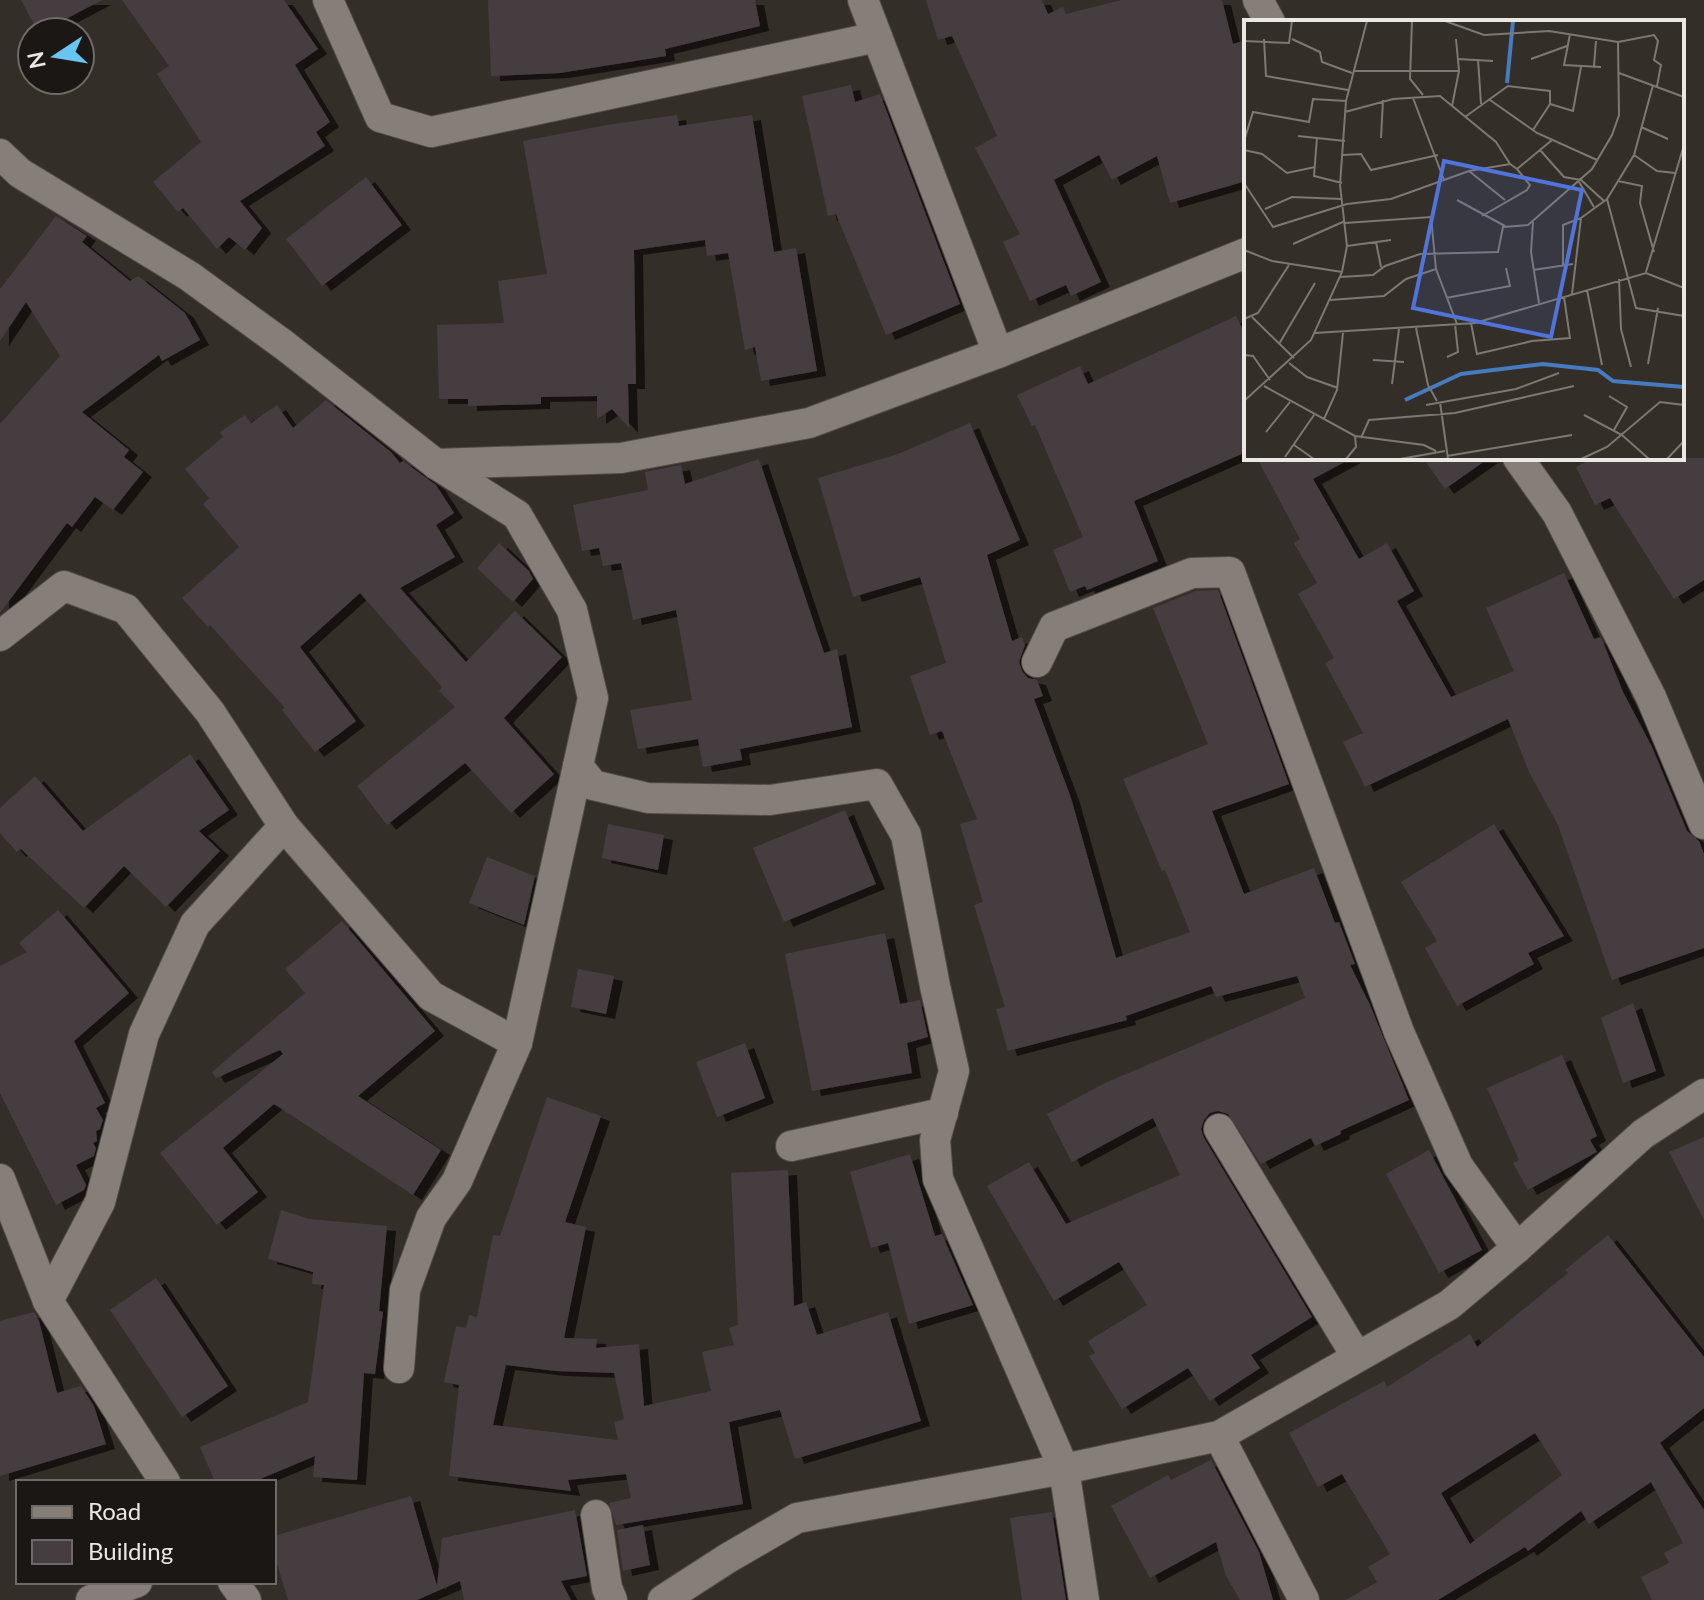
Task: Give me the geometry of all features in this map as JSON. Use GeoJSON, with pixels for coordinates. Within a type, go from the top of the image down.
{"type":"FeatureCollection","features":[{"type":"Feature","properties":{"kind":"street"},"geometry":{"type":"LineString","coordinates":[[328,0],[380,117],[431,132],[877,37]]}},
{"type":"Feature","properties":{"kind":"street"},"geometry":{"type":"LineString","coordinates":[[863,0],[998,353]]}},
{"type":"Feature","properties":{"kind":"street"},"geometry":{"type":"LineString","coordinates":[[1258,0],[1269,20]]}},
{"type":"Feature","properties":{"kind":"street"},"geometry":{"type":"LineString","coordinates":[[0,154],[20,173],[189,276],[284,345],[436,464],[517,515],[572,610],[593,698],[517,1043],[457,1181],[431,1218],[410,1275],[405,1290],[399,1368]]}},
{"type":"Feature","properties":{"kind":"street"},"geometry":{"type":"LineString","coordinates":[[436,464],[621,458],[809,423],[998,353],[1244,254]]}},
{"type":"Feature","properties":{"kind":"street"},"geometry":{"type":"LineString","coordinates":[[1519,460],[1557,513],[1572,541],[1651,697],[1704,824]]}},
{"type":"Feature","properties":{"kind":"street"},"geometry":{"type":"LineString","coordinates":[[1037,662],[1054,627],[1192,573],[1230,572],[1399,1032],[1458,1166],[1517,1248]]}},
{"type":"Feature","properties":{"kind":"street"},"geometry":{"type":"LineString","coordinates":[[0,636],[64,586],[126,609],[210,712],[284,826],[431,996],[517,1043]]}},
{"type":"Feature","properties":{"kind":"street"},"geometry":{"type":"LineString","coordinates":[[578,766],[593,785],[648,798],[770,800],[877,784],[906,835],[954,1071],[935,1140],[938,1179],[1064,1469],[1084,1600]]}},
{"type":"Feature","properties":{"kind":"street"},"geometry":{"type":"LineString","coordinates":[[48,1301],[100,1202],[144,1034],[195,924],[284,826]]}},
{"type":"Feature","properties":{"kind":"street"},"geometry":{"type":"LineString","coordinates":[[663,1600],[797,1518],[1064,1469],[1219,1436],[1449,1305],[1643,1134],[1704,1094]]}},
{"type":"Feature","properties":{"kind":"street"},"geometry":{"type":"LineString","coordinates":[[791,1146],[943,1113]]}},
{"type":"Feature","properties":{"kind":"street"},"geometry":{"type":"LineString","coordinates":[[1219,1129],[1357,1357]]}},
{"type":"Feature","properties":{"kind":"street"},"geometry":{"type":"LineString","coordinates":[[0,1179],[48,1301],[164,1480]]}},
{"type":"Feature","properties":{"kind":"street"},"geometry":{"type":"LineString","coordinates":[[1219,1436],[1304,1600]]}},
{"type":"Feature","properties":{"kind":"street"},"geometry":{"type":"LineString","coordinates":[[596,1515],[607,1588],[612,1600]]}},
{"type":"Feature","properties":{"kind":"street"},"geometry":{"type":"LineString","coordinates":[[91,1600],[132,1584]]}},
{"type":"Feature","properties":{"kind":"building"},"geometry":{"type":"Polygon","coordinates":[[[21,0],[102,0],[72,16],[30,16],[21,0]]]}},
{"type":"Feature","properties":{"kind":"building"},"geometry":{"type":"Polygon","coordinates":[[[122,0],[284,0],[318,49],[295,65],[330,122],[316,132],[325,146],[240,201],[262,228],[245,250],[229,237],[217,249],[183,208],[178,212],[153,182],[201,142],[157,74],[169,66],[122,0]]]}},
{"type":"Feature","properties":{"kind":"building"},"geometry":{"type":"Polygon","coordinates":[[[488,0],[755,0],[760,26],[665,49],[666,56],[560,73],[491,76],[488,0]]]}},
{"type":"Feature","properties":{"kind":"building"},"geometry":{"type":"Polygon","coordinates":[[[926,0],[1042,0],[1048,14],[1063,7],[1066,14],[1121,0],[1222,0],[1233,44],[1244,41],[1244,182],[1170,203],[1157,156],[1112,180],[1099,155],[1054,180],[1101,282],[1071,296],[1066,285],[1030,301],[1003,242],[1020,234],[975,148],[997,136],[952,36],[938,40],[926,0]]]}},
{"type":"Feature","properties":{"kind":"building"},"geometry":{"type":"Polygon","coordinates":[[[851,85],[855,102],[880,94],[960,304],[886,335],[836,214],[828,216],[802,96],[851,85]]]}},
{"type":"Feature","properties":{"kind":"building"},"geometry":{"type":"Polygon","coordinates":[[[677,115],[679,126],[752,115],[774,252],[796,248],[817,371],[761,381],[755,347],[745,350],[728,253],[707,256],[705,240],[634,250],[636,384],[628,384],[629,428],[612,409],[597,419],[597,396],[541,397],[541,404],[468,406],[468,399],[439,399],[437,325],[504,323],[498,281],[547,274],[523,141],[677,115]]]}},
{"type":"Feature","properties":{"kind":"building"},"geometry":{"type":"Polygon","coordinates":[[[366,177],[402,225],[322,286],[286,239],[366,177]]]}},
{"type":"Feature","properties":{"kind":"building"},"geometry":{"type":"Polygon","coordinates":[[[56,216],[87,236],[82,242],[130,281],[138,276],[185,313],[200,340],[162,361],[159,355],[82,412],[129,450],[124,457],[143,472],[113,510],[95,497],[72,527],[67,523],[0,613],[0,424],[60,356],[26,302],[0,341],[0,289],[56,216]]]}},
{"type":"Feature","properties":{"kind":"building"},"geometry":{"type":"Polygon","coordinates":[[[1236,316],[1244,332],[1244,453],[1134,501],[1158,561],[1087,590],[1085,586],[1070,592],[1053,550],[1083,537],[1035,425],[1032,426],[1017,395],[1080,366],[1088,384],[1236,316]]]}},
{"type":"Feature","properties":{"kind":"building"},"geometry":{"type":"Polygon","coordinates":[[[326,400],[391,452],[400,463],[403,461],[436,485],[454,513],[436,525],[455,557],[400,588],[466,662],[515,611],[562,657],[504,718],[554,774],[511,813],[465,763],[387,825],[357,786],[455,707],[439,691],[442,687],[360,593],[300,647],[356,721],[315,752],[282,710],[285,708],[182,598],[239,547],[203,504],[209,498],[185,469],[223,437],[220,432],[245,415],[251,423],[277,405],[293,428],[326,400]]]}},
{"type":"Feature","properties":{"kind":"building"},"geometry":{"type":"Polygon","coordinates":[[[970,423],[1020,540],[987,555],[1012,641],[1022,637],[1025,645],[1019,662],[1022,671],[1028,678],[1037,680],[1043,696],[1034,699],[1071,798],[1116,958],[1190,932],[1123,779],[1208,744],[1153,608],[1196,591],[1218,590],[1289,784],[1212,811],[1244,894],[1314,868],[1355,964],[1350,965],[1409,1100],[1340,1131],[1341,1134],[1315,1146],[1311,1138],[1261,1164],[1228,1114],[1218,1111],[1210,1113],[1204,1120],[1201,1129],[1204,1138],[1312,1317],[1251,1355],[1260,1368],[1210,1401],[1188,1368],[1122,1409],[1089,1356],[1095,1353],[1088,1341],[1147,1305],[1119,1262],[1054,1301],[987,1186],[1029,1162],[1066,1224],[1180,1175],[1153,1118],[1072,1162],[1047,1114],[1105,1083],[1305,998],[1297,976],[1216,997],[1211,986],[1126,1016],[1127,1020],[1008,1051],[996,1009],[1005,1007],[974,905],[983,902],[960,824],[977,819],[942,731],[930,735],[910,676],[946,663],[920,577],[853,597],[818,478],[898,454],[970,423]]]}},
{"type":"Feature","properties":{"kind":"building"},"geometry":{"type":"Polygon","coordinates":[[[1704,458],[1704,580],[1674,599],[1610,498],[1595,505],[1576,467],[1590,460],[1704,458]]]}},
{"type":"Feature","properties":{"kind":"building"},"geometry":{"type":"Polygon","coordinates":[[[759,459],[824,653],[837,649],[852,727],[740,749],[742,760],[703,767],[698,739],[638,749],[630,710],[692,700],[676,610],[633,620],[621,563],[603,566],[599,548],[582,551],[573,505],[648,490],[645,472],[681,465],[685,484],[759,459]]]}},
{"type":"Feature","properties":{"kind":"building"},"geometry":{"type":"Polygon","coordinates":[[[1258,460],[1348,460],[1313,479],[1359,559],[1387,543],[1414,591],[1397,601],[1451,697],[1514,671],[1486,608],[1564,573],[1594,639],[1600,637],[1603,642],[1687,831],[1699,841],[1704,854],[1704,948],[1612,980],[1558,825],[1529,772],[1508,719],[1365,787],[1343,742],[1363,733],[1325,663],[1334,658],[1298,594],[1317,583],[1294,543],[1300,539],[1258,460]]]}},
{"type":"Feature","properties":{"kind":"building"},"geometry":{"type":"Polygon","coordinates":[[[1424,460],[1486,460],[1445,489],[1424,460]]]}},
{"type":"Feature","properties":{"kind":"building"},"geometry":{"type":"Polygon","coordinates":[[[499,543],[529,571],[533,579],[513,602],[477,568],[499,543]]]}},
{"type":"Feature","properties":{"kind":"building"},"geometry":{"type":"Polygon","coordinates":[[[190,754],[229,810],[199,831],[220,851],[166,907],[124,866],[84,908],[21,849],[17,852],[0,833],[0,808],[35,776],[83,831],[190,754]]]}},
{"type":"Feature","properties":{"kind":"building"},"geometry":{"type":"Polygon","coordinates":[[[845,810],[876,884],[784,922],[753,848],[845,810]]]}},
{"type":"Feature","properties":{"kind":"building"},"geometry":{"type":"Polygon","coordinates":[[[608,824],[664,835],[658,870],[602,858],[608,824]]]}},
{"type":"Feature","properties":{"kind":"building"},"geometry":{"type":"Polygon","coordinates":[[[1494,824],[1564,936],[1528,953],[1534,964],[1457,1006],[1425,948],[1437,941],[1401,882],[1494,824]]]}},
{"type":"Feature","properties":{"kind":"building"},"geometry":{"type":"Polygon","coordinates":[[[487,857],[535,876],[524,925],[469,903],[487,857]]]}},
{"type":"Feature","properties":{"kind":"building"},"geometry":{"type":"Polygon","coordinates":[[[58,910],[129,993],[74,1041],[105,1103],[96,1108],[103,1120],[96,1131],[97,1141],[93,1143],[96,1148],[94,1156],[76,1165],[86,1185],[84,1190],[56,1205],[0,1093],[0,966],[27,952],[19,943],[58,910]]]}},
{"type":"Feature","properties":{"kind":"building"},"geometry":{"type":"Polygon","coordinates":[[[342,921],[435,1031],[358,1096],[441,1150],[413,1195],[274,1104],[223,1148],[258,1192],[217,1225],[160,1153],[283,1054],[280,1050],[216,1078],[212,1072],[305,993],[285,969],[342,921]]]}},
{"type":"Feature","properties":{"kind":"building"},"geometry":{"type":"Polygon","coordinates":[[[885,933],[900,1004],[920,1000],[928,1037],[907,1043],[912,1073],[812,1091],[785,954],[885,933]]]}},
{"type":"Feature","properties":{"kind":"building"},"geometry":{"type":"Polygon","coordinates":[[[578,969],[614,976],[606,1014],[571,1007],[578,969]]]}},
{"type":"Feature","properties":{"kind":"building"},"geometry":{"type":"Polygon","coordinates":[[[1633,1003],[1656,1071],[1623,1083],[1601,1018],[1633,1003]]]}},
{"type":"Feature","properties":{"kind":"building"},"geometry":{"type":"Polygon","coordinates":[[[745,1043],[765,1098],[717,1117],[696,1062],[745,1043]]]}},
{"type":"Feature","properties":{"kind":"building"},"geometry":{"type":"Polygon","coordinates":[[[1562,1055],[1597,1136],[1590,1140],[1597,1152],[1528,1190],[1513,1163],[1519,1160],[1487,1088],[1562,1055]]]}},
{"type":"Feature","properties":{"kind":"building"},"geometry":{"type":"Polygon","coordinates":[[[547,1097],[601,1116],[565,1222],[586,1227],[564,1338],[597,1339],[596,1348],[639,1344],[644,1406],[711,1391],[702,1352],[734,1345],[729,1328],[738,1325],[731,1173],[788,1170],[794,1306],[806,1302],[817,1335],[888,1312],[921,1421],[795,1459],[780,1410],[729,1422],[743,1504],[616,1525],[609,1503],[631,1498],[626,1474],[568,1480],[571,1491],[449,1476],[459,1385],[444,1382],[456,1326],[466,1328],[469,1315],[477,1317],[493,1235],[500,1236],[547,1097]],[[506,1365],[493,1425],[618,1440],[614,1422],[624,1419],[614,1373],[506,1365]]]}},
{"type":"Feature","properties":{"kind":"building"},"geometry":{"type":"Polygon","coordinates":[[[1704,1137],[1704,1220],[1669,1152],[1704,1137]]]}},
{"type":"Feature","properties":{"kind":"building"},"geometry":{"type":"Polygon","coordinates":[[[1429,1150],[1482,1250],[1439,1273],[1386,1174],[1429,1150]]]}},
{"type":"Feature","properties":{"kind":"building"},"geometry":{"type":"Polygon","coordinates":[[[910,1154],[935,1236],[942,1234],[973,1305],[909,1324],[888,1243],[871,1248],[850,1172],[910,1154]]]}},
{"type":"Feature","properties":{"kind":"building"},"geometry":{"type":"Polygon","coordinates":[[[281,1210],[309,1219],[387,1226],[379,1311],[383,1312],[375,1374],[364,1373],[357,1480],[313,1477],[315,1456],[258,1480],[214,1480],[200,1447],[308,1402],[324,1285],[312,1284],[313,1272],[268,1259],[281,1210]]]}},
{"type":"Feature","properties":{"kind":"building"},"geometry":{"type":"Polygon","coordinates":[[[1608,1235],[1704,1357],[1704,1408],[1660,1443],[1704,1510],[1704,1600],[1652,1600],[1641,1577],[1669,1563],[1664,1553],[1683,1543],[1651,1482],[1589,1524],[1581,1511],[1528,1551],[1525,1547],[1438,1600],[1346,1600],[1377,1582],[1368,1567],[1390,1554],[1342,1474],[1318,1487],[1289,1433],[1384,1381],[1387,1387],[1470,1334],[1477,1347],[1568,1273],[1565,1270],[1608,1235]],[[1535,1433],[1441,1493],[1470,1544],[1562,1475],[1535,1433]]]}},
{"type":"Feature","properties":{"kind":"building"},"geometry":{"type":"Polygon","coordinates":[[[156,1278],[228,1386],[182,1417],[110,1310],[156,1278]]]}},
{"type":"Feature","properties":{"kind":"building"},"geometry":{"type":"Polygon","coordinates":[[[34,1312],[57,1393],[81,1386],[94,1406],[106,1444],[0,1476],[0,1321],[34,1312]]]}},
{"type":"Feature","properties":{"kind":"building"},"geometry":{"type":"Polygon","coordinates":[[[1211,1460],[1259,1552],[1273,1600],[1240,1600],[1226,1576],[1216,1542],[1150,1578],[1111,1506],[1168,1475],[1171,1480],[1211,1460]]]}},
{"type":"Feature","properties":{"kind":"building"},"geometry":{"type":"Polygon","coordinates":[[[411,1496],[437,1586],[442,1538],[575,1510],[587,1576],[561,1581],[571,1600],[464,1600],[460,1581],[417,1600],[288,1600],[276,1561],[276,1535],[411,1496]]]}},
{"type":"Feature","properties":{"kind":"building"},"geometry":{"type":"Polygon","coordinates":[[[1052,1512],[1066,1600],[1022,1600],[1010,1518],[1052,1512]]]}},
{"type":"Feature","properties":{"kind":"building"},"geometry":{"type":"Polygon","coordinates":[[[643,1525],[650,1565],[623,1571],[617,1530],[643,1525]]]}}]}
